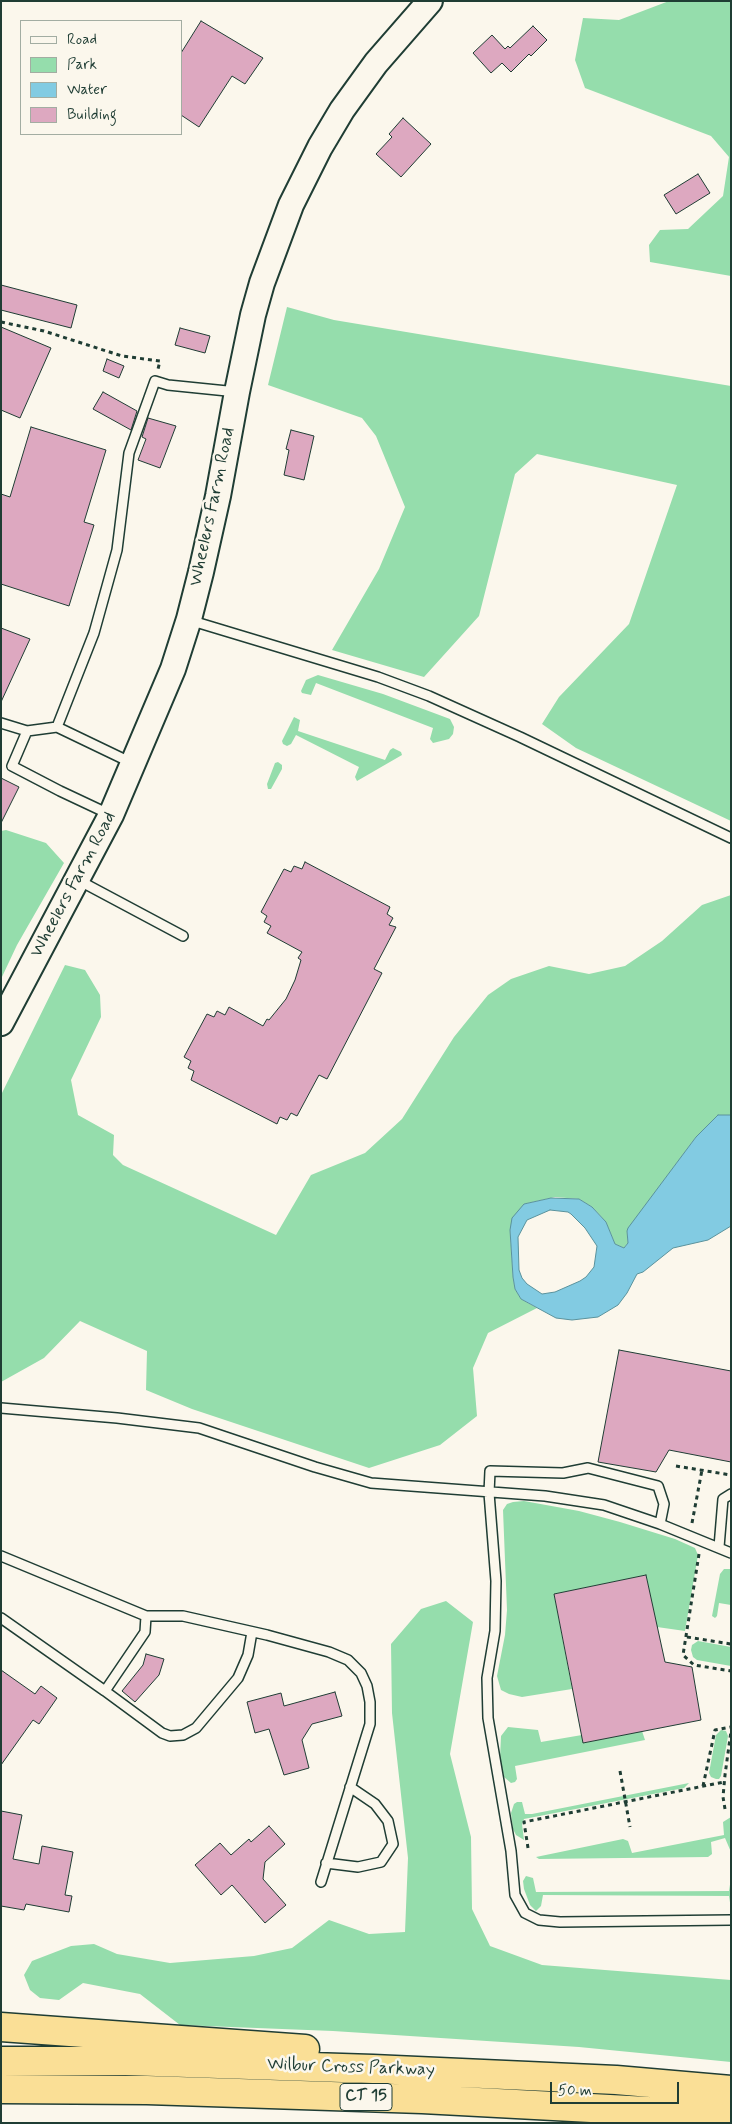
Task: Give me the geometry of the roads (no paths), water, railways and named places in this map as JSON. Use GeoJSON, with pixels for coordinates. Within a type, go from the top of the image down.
{"type":"FeatureCollection","features":[{"type":"Feature","properties":{"kind":"highway"},"geometry":{"type":"LineString","coordinates":[[1,2026],[418,2057],[558,2077]]}},
{"type":"Feature","properties":{"kind":"highway","name":"Wilbur Cross Parkway"},"geometry":{"type":"LineString","coordinates":[[1,2061],[242,2064],[558,2077],[731,2090]]}},
{"type":"Feature","properties":{"kind":"highway","name":"Wilbur Cross Parkway"},"geometry":{"type":"LineString","coordinates":[[1,2089],[147,2090],[413,2098],[731,2117]]}},
{"type":"Feature","properties":{"kind":"main road","name":"Wheelers Farm Road"},"geometry":{"type":"LineString","coordinates":[[1,1023],[111,815],[173,669],[189,619],[218,496],[237,392],[262,283],[285,220],[305,174],[335,121],[357,89],[394,42],[430,1]]}},
{"type":"Feature","properties":{"kind":"lane"},"geometry":{"type":"LineString","coordinates":[[57,727],[94,633],[116,550],[129,453],[155,381],[168,385],[237,392]]}},
{"type":"Feature","properties":{"kind":"lane"},"geometry":{"type":"LineString","coordinates":[[189,619],[378,677],[430,696],[731,838]]}},
{"type":"Feature","properties":{"kind":"lane"},"geometry":{"type":"LineString","coordinates":[[1,723],[27,731],[57,727],[134,764]]}},
{"type":"Feature","properties":{"kind":"lane"},"geometry":{"type":"LineString","coordinates":[[27,731],[12,766],[111,815]]}},
{"type":"Feature","properties":{"kind":"lane"},"geometry":{"type":"LineString","coordinates":[[78,880],[183,936]]}},
{"type":"Feature","properties":{"kind":"lane"},"geometry":{"type":"LineString","coordinates":[[1,1408],[117,1418],[199,1428],[315,1467],[370,1483],[545,1496],[604,1506],[660,1524],[731,1553]]}},
{"type":"Feature","properties":{"kind":"lane"},"geometry":{"type":"LineString","coordinates":[[660,1524],[664,1504],[658,1486],[588,1468],[563,1473],[490,1471],[489,1493],[496,1581],[495,1630],[487,1678],[488,1718],[510,1851],[515,1895],[525,1913],[539,1920],[560,1922],[731,1920]]}},
{"type":"Feature","properties":{"kind":"lane"},"geometry":{"type":"LineString","coordinates":[[719,1547],[723,1499],[731,1494]]}},
{"type":"Feature","properties":{"kind":"lane"},"geometry":{"type":"LineString","coordinates":[[1,1556],[146,1616],[183,1616],[329,1652],[348,1660],[361,1672],[367,1686],[370,1702],[370,1724],[321,1882]]}},
{"type":"Feature","properties":{"kind":"lane"},"geometry":{"type":"LineString","coordinates":[[105,1691],[145,1632],[146,1616]]}},
{"type":"Feature","properties":{"kind":"lane"},"geometry":{"type":"LineString","coordinates":[[1,1618],[162,1733],[170,1736],[183,1735],[196,1728],[238,1678],[248,1655],[252,1632]]}},
{"type":"Feature","properties":{"kind":"lane"},"geometry":{"type":"LineString","coordinates":[[326,1863],[358,1867],[381,1862],[393,1844],[388,1821],[375,1804],[350,1787]]}},
{"type":"Feature","properties":{"kind":"water"},"geometry":{"type":"Polygon","coordinates":[[[718,1115],[731,1115],[731,1226],[708,1240],[673,1248],[643,1272],[637,1274],[618,1305],[598,1317],[572,1320],[556,1318],[521,1299],[515,1289],[513,1277],[510,1230],[512,1218],[524,1204],[551,1198],[579,1199],[592,1207],[606,1222],[615,1244],[624,1248],[628,1243],[628,1228],[696,1137],[718,1115]],[[550,1210],[527,1220],[518,1237],[519,1270],[522,1278],[527,1284],[542,1294],[555,1292],[580,1281],[594,1267],[597,1246],[585,1228],[568,1212],[550,1210]]]}}]}
